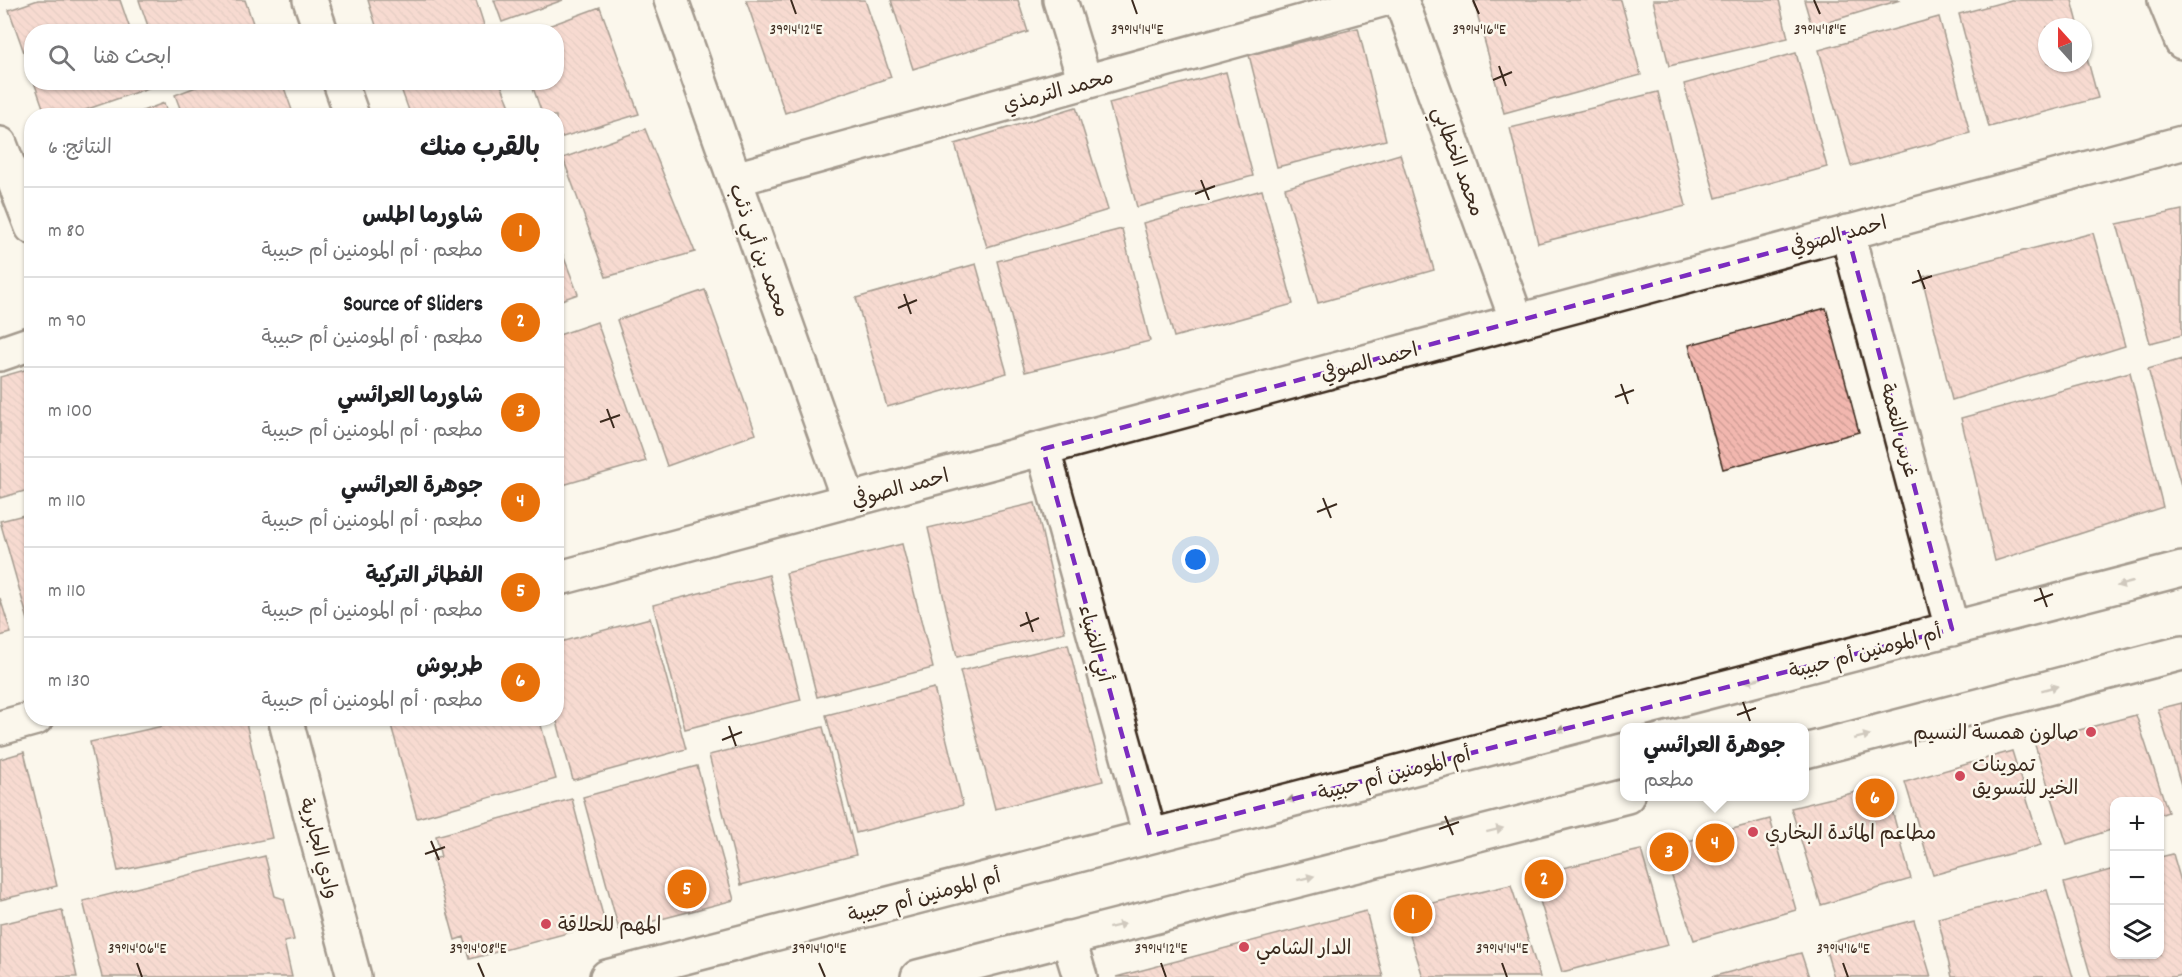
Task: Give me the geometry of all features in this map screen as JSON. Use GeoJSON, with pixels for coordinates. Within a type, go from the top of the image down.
{"type":"FeatureCollection","features":[{"type":"Feature","properties":{"kind":"street"},"geometry":{"type":"LineString","coordinates":[[310,0],[318,24]]}},
{"type":"Feature","properties":{"kind":"street","name":"محمد بن أبي ذئب"},"geometry":{"type":"LineString","coordinates":[[671,0],[849,501]]}},
{"type":"Feature","properties":{"kind":"street"},"geometry":{"type":"LineString","coordinates":[[1060,0],[1085,82]]}},
{"type":"Feature","properties":{"kind":"street","name":"محمد الترمذي"},"geometry":{"type":"LineString","coordinates":[[735,179],[1381,0]]}},
{"type":"Feature","properties":{"kind":"street","name":"محمد الخطابي"},"geometry":{"type":"LineString","coordinates":[[1401,0],[1517,321]]}},
{"type":"Feature","properties":{"kind":"street"},"geometry":{"type":"LineString","coordinates":[[2165,0],[2182,42]]}},
{"type":"Feature","properties":{"kind":"street"},"geometry":{"type":"LineString","coordinates":[[343,90],[349,108]]}},
{"type":"Feature","properties":{"kind":"street","name":"احمد الصوفي"},"geometry":{"type":"LineString","coordinates":[[564,577],[2182,143]]}},
{"type":"Feature","properties":{"kind":"street"},"geometry":{"type":"LineString","coordinates":[[0,144],[24,206]]}},
{"type":"Feature","properties":{"kind":"street","name":"غرس النعمة"},"geometry":{"type":"LineString","coordinates":[[1847,232],[1952,629]]}},
{"type":"Feature","properties":{"kind":"street"},"geometry":{"type":"LineString","coordinates":[[0,354],[24,346]]}},
{"type":"Feature","properties":{"kind":"street","name":"أبي الضياء"},"geometry":{"type":"LineString","coordinates":[[1042,449],[1150,836]]}},
{"type":"Feature","properties":{"kind":"street","name":"أم المومنين أم حبيبة"},"geometry":{"type":"LineString","coordinates":[[607,977],[2182,569]]}},
{"type":"Feature","properties":{"kind":"street"},"geometry":{"type":"LineString","coordinates":[[1809,750],[2182,653]]}},
{"type":"Feature","properties":{"kind":"street"},"geometry":{"type":"LineString","coordinates":[[0,728],[24,721]]}},
{"type":"Feature","properties":{"kind":"street","name":"وادي الجابرية"},"geometry":{"type":"LineString","coordinates":[[287,726],[354,977]]}},
{"type":"Feature","properties":{"kind":"street"},"geometry":{"type":"LineString","coordinates":[[918,977],[1018,965],[1068,938],[1620,798]]}},
{"type":"Feature","properties":{"kind":"street"},"geometry":{"type":"LineString","coordinates":[[1068,938],[1080,977]]}},
{"type":"Feature","properties":{"kind":"highlighted area"},"geometry":{"type":"Polygon","coordinates":[[[1847,232],[1952,629],[1150,836],[1043,449],[1847,232]]]}},
{"type":"Feature","properties":{"kind":"building"},"geometry":{"type":"Polygon","coordinates":[[[38,0],[120,0],[128,24],[24,24],[24,52],[9,10],[38,0]]]}},
{"type":"Feature","properties":{"kind":"building"},"geometry":{"type":"Polygon","coordinates":[[[139,0],[245,0],[253,24],[147,24],[139,0]]]}},
{"type":"Feature","properties":{"kind":"building"},"geometry":{"type":"Polygon","coordinates":[[[368,0],[476,0],[484,24],[376,24],[368,0]]]}},
{"type":"Feature","properties":{"kind":"building"},"geometry":{"type":"Polygon","coordinates":[[[494,0],[563,0],[502,22],[494,0]]]}},
{"type":"Feature","properties":{"kind":"building"},"geometry":{"type":"Polygon","coordinates":[[[746,0],[865,0],[891,77],[785,113],[746,0]]]}},
{"type":"Feature","properties":{"kind":"building"},"geometry":{"type":"Polygon","coordinates":[[[891,0],[1018,0],[1028,32],[913,69],[891,0]]]}},
{"type":"Feature","properties":{"kind":"building"},"geometry":{"type":"Polygon","coordinates":[[[1480,0],[1621,0],[1641,75],[1504,113],[1474,2],[1480,0]]]}},
{"type":"Feature","properties":{"kind":"building"},"geometry":{"type":"Polygon","coordinates":[[[1653,0],[1779,0],[1788,38],[1669,66],[1653,0]]]}},
{"type":"Feature","properties":{"kind":"building"},"geometry":{"type":"Polygon","coordinates":[[[1804,0],[1900,0],[1812,27],[1804,0]]]}},
{"type":"Feature","properties":{"kind":"building"},"geometry":{"type":"Polygon","coordinates":[[[2011,0],[2072,0],[2077,18],[2038,18],[2038,72],[2091,72],[2098,98],[1989,127],[1959,14],[2011,0]]]}},
{"type":"Feature","properties":{"kind":"building"},"geometry":{"type":"Polygon","coordinates":[[[600,7],[639,114],[564,137],[564,108],[540,108],[534,90],[564,90],[564,24],[554,24],[600,7]]]}},
{"type":"Feature","properties":{"kind":"building"},"geometry":{"type":"Polygon","coordinates":[[[1939,17],[1970,133],[1851,166],[1819,50],[1939,17]]]}},
{"type":"Feature","properties":{"kind":"building"},"geometry":{"type":"Polygon","coordinates":[[[1358,28],[1386,140],[1277,167],[1249,55],[1358,28]]]}},
{"type":"Feature","properties":{"kind":"building"},"geometry":{"type":"Polygon","coordinates":[[[1796,53],[1827,167],[1716,198],[1684,84],[1796,53]]]}},
{"type":"Feature","properties":{"kind":"building"},"geometry":{"type":"Polygon","coordinates":[[[1226,72],[1253,176],[1137,207],[1109,103],[1226,72]]]}},
{"type":"Feature","properties":{"kind":"building"},"geometry":{"type":"Polygon","coordinates":[[[37,90],[142,90],[91,108],[43,108],[37,90]]]}},
{"type":"Feature","properties":{"kind":"building"},"geometry":{"type":"Polygon","coordinates":[[[188,90],[285,90],[291,108],[180,108],[175,95],[188,90]]]}},
{"type":"Feature","properties":{"kind":"building"},"geometry":{"type":"Polygon","coordinates":[[[402,90],[503,90],[511,108],[408,108],[402,90]]]}},
{"type":"Feature","properties":{"kind":"building"},"geometry":{"type":"Polygon","coordinates":[[[1658,92],[1686,206],[1538,243],[1510,128],[1658,92]]]}},
{"type":"Feature","properties":{"kind":"building"},"geometry":{"type":"Polygon","coordinates":[[[164,103],[166,108],[151,108],[164,103]]]}},
{"type":"Feature","properties":{"kind":"building"},"geometry":{"type":"Polygon","coordinates":[[[1076,107],[1108,210],[987,247],[955,144],[1076,107]]]}},
{"type":"Feature","properties":{"kind":"building"},"geometry":{"type":"Polygon","coordinates":[[[645,129],[695,252],[606,277],[564,158],[645,129]]]}},
{"type":"Feature","properties":{"kind":"building"},"geometry":{"type":"Polygon","coordinates":[[[1400,154],[1434,270],[1318,303],[1285,188],[1400,154]]]}},
{"type":"Feature","properties":{"kind":"building"},"geometry":{"type":"Polygon","coordinates":[[[1262,190],[1293,304],[1174,337],[1143,223],[1262,190]]]}},
{"type":"Feature","properties":{"kind":"building"},"geometry":{"type":"Polygon","coordinates":[[[2182,210],[2182,335],[2150,343],[2117,224],[2182,210]]]}},
{"type":"Feature","properties":{"kind":"building"},"geometry":{"type":"Polygon","coordinates":[[[1122,229],[1150,341],[1025,372],[997,261],[1122,229]]]}},
{"type":"Feature","properties":{"kind":"building"},"geometry":{"type":"Polygon","coordinates":[[[2093,233],[2125,346],[1952,400],[1922,277],[2093,233]]]}},
{"type":"Feature","properties":{"kind":"building"},"geometry":{"type":"Polygon","coordinates":[[[564,258],[578,294],[564,299],[564,258]]]}},
{"type":"Feature","properties":{"kind":"building"},"geometry":{"type":"Polygon","coordinates":[[[976,264],[1007,373],[887,407],[856,298],[976,264]]]}},
{"type":"Feature","properties":{"kind":"building"},"geometry":{"type":"Polygon","coordinates":[[[705,290],[756,434],[667,466],[617,320],[705,290]]]}},
{"type":"Feature","properties":{"kind":"building"},"geometry":{"type":"Polygon","coordinates":[[[1826,308],[1859,432],[1723,469],[1689,345],[1826,308]]]}},
{"type":"Feature","properties":{"kind":"building"},"geometry":{"type":"Polygon","coordinates":[[[597,322],[646,461],[564,485],[564,333],[597,322]]]}},
{"type":"Feature","properties":{"kind":"building"},"geometry":{"type":"Polygon","coordinates":[[[2182,359],[2182,489],[2148,369],[2182,359]]]}},
{"type":"Feature","properties":{"kind":"building"},"geometry":{"type":"Polygon","coordinates":[[[24,370],[24,491],[0,498],[0,377],[24,370]]]}},
{"type":"Feature","properties":{"kind":"building"},"geometry":{"type":"Polygon","coordinates":[[[2130,372],[2163,507],[1995,561],[1961,418],[2130,372]]]}},
{"type":"Feature","properties":{"kind":"building"},"geometry":{"type":"Polygon","coordinates":[[[1035,503],[1065,632],[957,657],[928,528],[1035,503]]]}},
{"type":"Feature","properties":{"kind":"building"},"geometry":{"type":"Polygon","coordinates":[[[24,515],[24,606],[0,521],[24,515]]]}},
{"type":"Feature","properties":{"kind":"building"},"geometry":{"type":"Polygon","coordinates":[[[902,544],[933,668],[817,697],[786,573],[902,544]]]}},
{"type":"Feature","properties":{"kind":"building"},"geometry":{"type":"Polygon","coordinates":[[[769,575],[801,700],[685,729],[653,605],[769,575]]]}},
{"type":"Feature","properties":{"kind":"building"},"geometry":{"type":"Polygon","coordinates":[[[0,598],[11,633],[0,636],[0,598]]]}},
{"type":"Feature","properties":{"kind":"building"},"geometry":{"type":"Polygon","coordinates":[[[650,618],[686,749],[573,780],[558,726],[564,726],[564,641],[650,618]]]}},
{"type":"Feature","properties":{"kind":"building"},"geometry":{"type":"Polygon","coordinates":[[[1068,644],[1103,781],[995,809],[960,671],[1068,644]]]}},
{"type":"Feature","properties":{"kind":"building"},"geometry":{"type":"Polygon","coordinates":[[[934,688],[963,805],[856,833],[826,715],[934,688]]]}},
{"type":"Feature","properties":{"kind":"building"},"geometry":{"type":"Polygon","coordinates":[[[2182,703],[2182,788],[2158,709],[2182,703]]]}},
{"type":"Feature","properties":{"kind":"building"},"geometry":{"type":"Polygon","coordinates":[[[2136,715],[2163,797],[2110,797],[2110,830],[2067,844],[2034,742],[2136,715]]]}},
{"type":"Feature","properties":{"kind":"building"},"geometry":{"type":"Polygon","coordinates":[[[163,726],[247,726],[272,838],[118,871],[90,742],[163,726]]]}},
{"type":"Feature","properties":{"kind":"building"},"geometry":{"type":"Polygon","coordinates":[[[391,726],[541,726],[556,779],[417,818],[391,726]]]}},
{"type":"Feature","properties":{"kind":"building"},"geometry":{"type":"Polygon","coordinates":[[[823,727],[856,855],[741,885],[709,755],[823,727]]]}},
{"type":"Feature","properties":{"kind":"building"},"geometry":{"type":"Polygon","coordinates":[[[2012,751],[2041,845],[1933,875],[1905,782],[2012,751]]]}},
{"type":"Feature","properties":{"kind":"building"},"geometry":{"type":"Polygon","coordinates":[[[24,752],[57,886],[0,900],[0,759],[24,752]]]}},
{"type":"Feature","properties":{"kind":"building"},"geometry":{"type":"Polygon","coordinates":[[[697,766],[734,900],[619,930],[583,797],[697,766]]]}},
{"type":"Feature","properties":{"kind":"building"},"geometry":{"type":"Polygon","coordinates":[[[1885,785],[1911,879],[1821,905],[1791,808],[1885,785]]]}},
{"type":"Feature","properties":{"kind":"building"},"geometry":{"type":"Polygon","coordinates":[[[572,799],[605,923],[470,959],[464,937],[455,940],[433,859],[441,857],[436,836],[572,799]]]}},
{"type":"Feature","properties":{"kind":"building"},"geometry":{"type":"Polygon","coordinates":[[[2164,800],[2168,812],[2164,814],[2164,800]]]}},
{"type":"Feature","properties":{"kind":"building"},"geometry":{"type":"Polygon","coordinates":[[[1770,819],[1796,910],[1694,940],[1662,848],[1770,819]]]}},
{"type":"Feature","properties":{"kind":"building"},"geometry":{"type":"Polygon","coordinates":[[[1641,850],[1668,945],[1562,972],[1532,875],[1641,850]]]}},
{"type":"Feature","properties":{"kind":"building"},"geometry":{"type":"Polygon","coordinates":[[[2173,854],[2182,885],[2182,975],[2174,977],[2091,977],[2064,883],[2110,870],[2110,959],[2164,959],[2164,856],[2173,854]]]}},
{"type":"Feature","properties":{"kind":"building"},"geometry":{"type":"Polygon","coordinates":[[[265,856],[275,896],[284,899],[294,940],[284,942],[292,977],[102,977],[83,901],[265,856]]]}},
{"type":"Feature","properties":{"kind":"building"},"geometry":{"type":"Polygon","coordinates":[[[1511,885],[1540,977],[1423,977],[1402,910],[1511,885]]]}},
{"type":"Feature","properties":{"kind":"building"},"geometry":{"type":"Polygon","coordinates":[[[2047,890],[2073,977],[1952,977],[1938,918],[2047,890]]]}},
{"type":"Feature","properties":{"kind":"building"},"geometry":{"type":"Polygon","coordinates":[[[62,910],[77,977],[0,977],[0,924],[62,910]]]}},
{"type":"Feature","properties":{"kind":"building"},"geometry":{"type":"Polygon","coordinates":[[[1366,911],[1383,977],[1116,977],[1366,911]]]}},
{"type":"Feature","properties":{"kind":"building"},"geometry":{"type":"Polygon","coordinates":[[[1914,920],[1931,977],[1834,977],[1824,944],[1914,920]]]}},
{"type":"Feature","properties":{"kind":"building"},"geometry":{"type":"Polygon","coordinates":[[[1801,953],[1809,977],[1711,977],[1801,953]]]}},
{"type":"Feature","properties":{"kind":"place","name":"صالون همسة النسيم"},"geometry":{"type":"Point","coordinates":[2091,732]}},
{"type":"Feature","properties":{"kind":"place","name":"تموينات الخير للتسويق"},"geometry":{"type":"Point","coordinates":[1960,776]}},
{"type":"Feature","properties":{"kind":"place","name":"طربوش"},"geometry":{"type":"Point","coordinates":[1875,798]}},
{"type":"Feature","properties":{"kind":"place","name":"مطاعم المائدة البخاري"},"geometry":{"type":"Point","coordinates":[1753,832]}},
{"type":"Feature","properties":{"kind":"place","name":"جوهرة العرائسي"},"geometry":{"type":"Point","coordinates":[1715,843]}},
{"type":"Feature","properties":{"kind":"place","name":"شاورما العرائسي"},"geometry":{"type":"Point","coordinates":[1669,852]}},
{"type":"Feature","properties":{"kind":"place","name":"Source of Sliders"},"geometry":{"type":"Point","coordinates":[1544,879]}},
{"type":"Feature","properties":{"kind":"place","name":"الفطائر التركية"},"geometry":{"type":"Point","coordinates":[687,889]}},
{"type":"Feature","properties":{"kind":"place","name":"شاورما اطلس"},"geometry":{"type":"Point","coordinates":[1413,914]}},
{"type":"Feature","properties":{"kind":"place","name":"المهم للحلاقة"},"geometry":{"type":"Point","coordinates":[546,924]}},
{"type":"Feature","properties":{"kind":"place","name":"الدار الشامي"},"geometry":{"type":"Point","coordinates":[1244,947]}}]}
